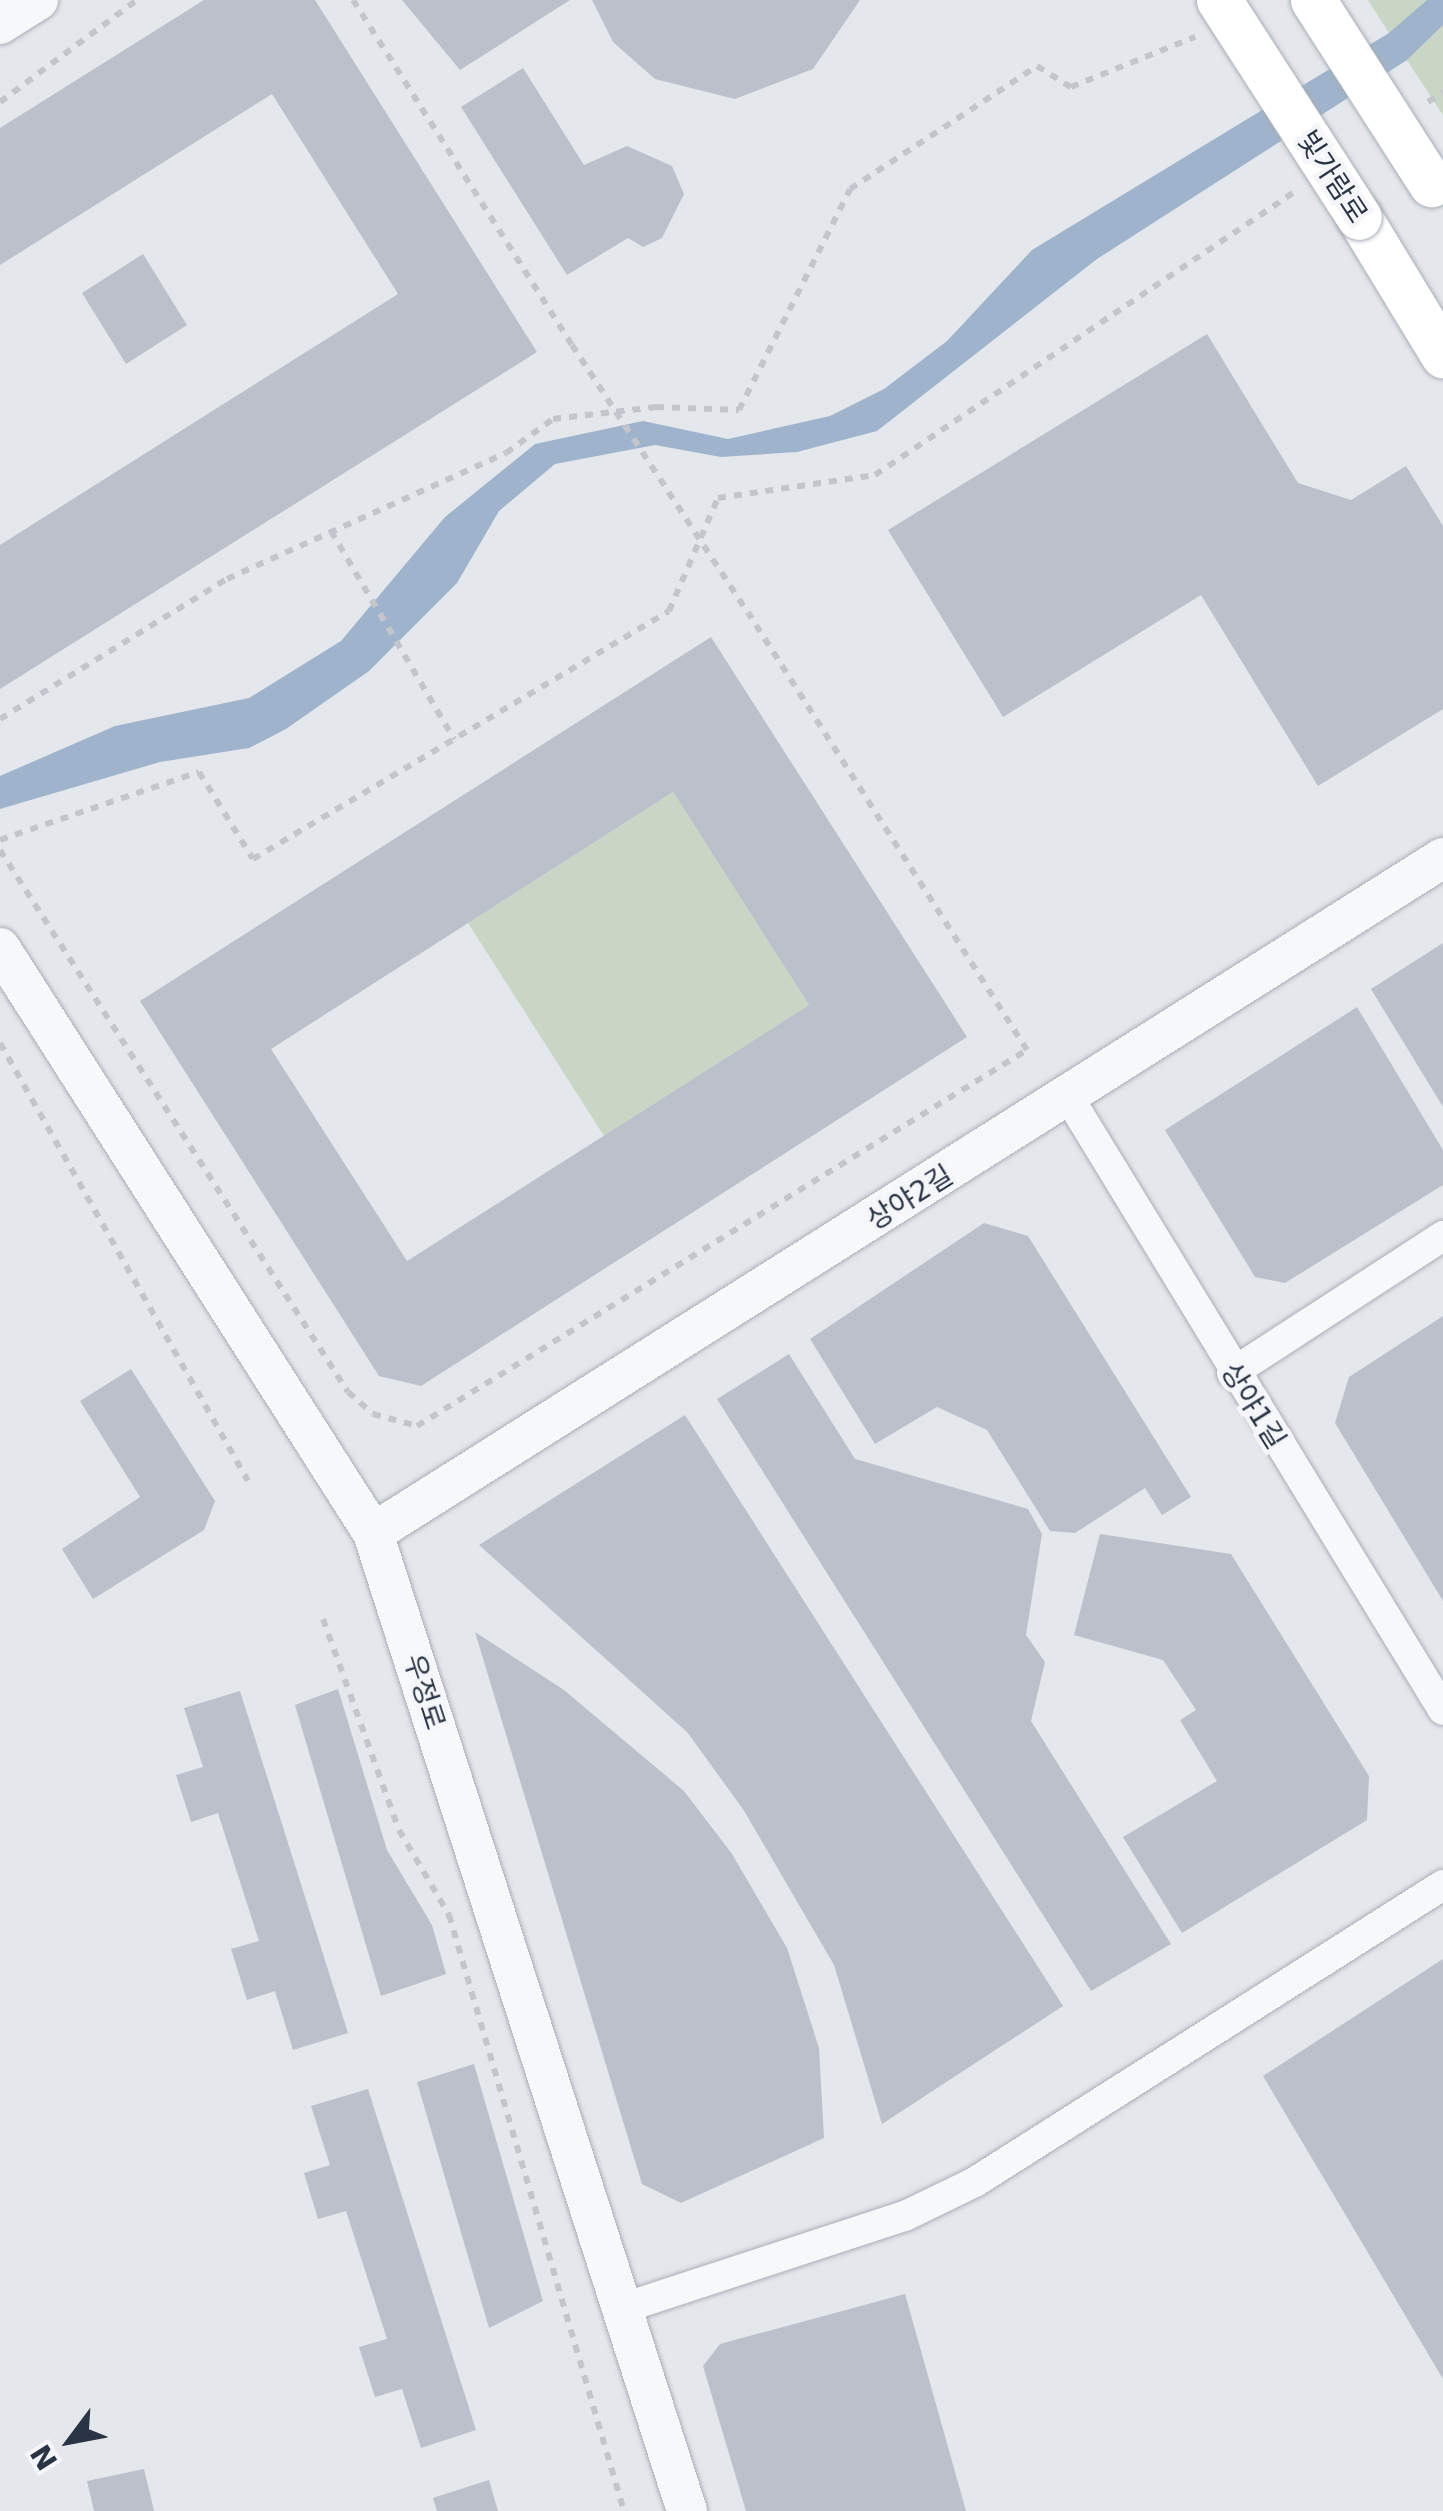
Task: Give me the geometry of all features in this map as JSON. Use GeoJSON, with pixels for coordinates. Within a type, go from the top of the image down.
{"type":"FeatureCollection","features":[{"type":"Feature","properties":{"kind":"main road"},"geometry":{"type":"LineString","coordinates":[[1314,0],[1437,193]]}},
{"type":"Feature","properties":{"kind":"main road","name":"빛가람로"},"geometry":{"type":"LineString","coordinates":[[1211,17],[1359,218],[1443,354]]}},
{"type":"Feature","properties":{"kind":"street"},"geometry":{"type":"LineString","coordinates":[[0,24],[38,0]]}},
{"type":"Feature","properties":{"kind":"street","name":"상야2길"},"geometry":{"type":"LineString","coordinates":[[373,1534],[1069,1098],[1443,858]]}},
{"type":"Feature","properties":{"kind":"street","name":"우정로"},"geometry":{"type":"LineString","coordinates":[[0,948],[373,1534],[687,2511]]}},
{"type":"Feature","properties":{"kind":"street","name":"상야1길"},"geometry":{"type":"LineString","coordinates":[[1069,1098],[1232,1373],[1443,1710]]}},
{"type":"Feature","properties":{"kind":"street"},"geometry":{"type":"LineString","coordinates":[[1232,1373],[1443,1236]]}},
{"type":"Feature","properties":{"kind":"street"},"geometry":{"type":"LineString","coordinates":[[623,2308],[905,2216],[975,2182],[1443,1885]]}},
{"type":"Feature","properties":{"kind":"path"},"geometry":{"type":"LineString","coordinates":[[0,102],[137,0]]}},
{"type":"Feature","properties":{"kind":"path"},"geometry":{"type":"LineString","coordinates":[[0,850],[348,1392],[372,1414],[417,1426],[1027,1050],[353,0]]}},
{"type":"Feature","properties":{"kind":"path"},"geometry":{"type":"LineString","coordinates":[[0,719],[227,579],[506,454],[553,419],[739,410],[850,189],[1037,66],[1071,87],[1211,17]]}},
{"type":"Feature","properties":{"kind":"path"},"geometry":{"type":"LineString","coordinates":[[1410,114],[1443,92]]}},
{"type":"Feature","properties":{"kind":"path"},"geometry":{"type":"LineString","coordinates":[[0,840],[199,772],[254,859],[669,612],[718,498],[874,475],[1313,180]]}},
{"type":"Feature","properties":{"kind":"path"},"geometry":{"type":"LineString","coordinates":[[330,531],[454,739]]}},
{"type":"Feature","properties":{"kind":"path"},"geometry":{"type":"LineString","coordinates":[[0,1044],[248,1481]]}},
{"type":"Feature","properties":{"kind":"path"},"geometry":{"type":"LineString","coordinates":[[323,1620],[399,1830],[448,1915],[624,2511]]}},
{"type":"Feature","properties":{"kind":"green space"},"geometry":{"type":"Polygon","coordinates":[[[1368,0],[1443,0],[1443,115],[1389,33],[1368,0]]]}},
{"type":"Feature","properties":{"kind":"green space"},"geometry":{"type":"Polygon","coordinates":[[[673,792],[809,1005],[604,1136],[468,923],[673,792]]]}},
{"type":"Feature","properties":{"kind":"water"},"geometry":{"type":"Polygon","coordinates":[[[1427,0],[1443,0],[1443,25],[1407,60],[1097,259],[877,431],[797,452],[721,457],[655,445],[555,464],[499,511],[457,583],[369,671],[286,729],[249,748],[160,762],[0,809],[0,776],[115,726],[249,698],[341,641],[445,517],[535,444],[643,421],[728,439],[830,416],[884,389],[947,341],[1032,250],[1389,33],[1427,0]]]}},
{"type":"Feature","properties":{"kind":"building"},"geometry":{"type":"Polygon","coordinates":[[[204,0],[315,0],[537,352],[0,689],[0,545],[398,294],[272,94],[0,265],[0,128],[204,0]]]}},
{"type":"Feature","properties":{"kind":"building"},"geometry":{"type":"Polygon","coordinates":[[[402,0],[570,0],[460,70],[402,0]]]}},
{"type":"Feature","properties":{"kind":"building"},"geometry":{"type":"Polygon","coordinates":[[[592,0],[860,0],[813,69],[735,99],[655,79],[613,42],[592,0]]]}},
{"type":"Feature","properties":{"kind":"building"},"geometry":{"type":"Polygon","coordinates":[[[523,68],[584,165],[627,146],[672,166],[684,194],[662,238],[643,247],[628,238],[567,275],[461,107],[523,68]]]}},
{"type":"Feature","properties":{"kind":"building"},"geometry":{"type":"Polygon","coordinates":[[[143,254],[187,325],[126,364],[82,293],[143,254]]]}},
{"type":"Feature","properties":{"kind":"building"},"geometry":{"type":"Polygon","coordinates":[[[1207,334],[1298,483],[1351,500],[1406,466],[1443,526],[1443,709],[1318,786],[1201,595],[1003,717],[888,530],[1207,334]]]}},
{"type":"Feature","properties":{"kind":"building"},"geometry":{"type":"Polygon","coordinates":[[[711,637],[967,1037],[421,1386],[379,1376],[140,1001],[711,637]],[[673,792],[271,1049],[407,1261],[809,1005],[673,792]]]}},
{"type":"Feature","properties":{"kind":"building"},"geometry":{"type":"Polygon","coordinates":[[[1443,943],[1443,1107],[1371,989],[1443,943]]]}},
{"type":"Feature","properties":{"kind":"building"},"geometry":{"type":"Polygon","coordinates":[[[1357,1007],[1443,1150],[1443,1185],[1285,1283],[1255,1277],[1165,1130],[1357,1007]]]}},
{"type":"Feature","properties":{"kind":"building"},"geometry":{"type":"Polygon","coordinates":[[[984,1223],[1028,1236],[1191,1497],[1162,1515],[1145,1488],[1075,1533],[1050,1531],[987,1430],[937,1407],[875,1444],[810,1339],[984,1223]]]}},
{"type":"Feature","properties":{"kind":"building"},"geometry":{"type":"Polygon","coordinates":[[[1443,1316],[1443,1601],[1335,1423],[1349,1377],[1443,1316]]]}},
{"type":"Feature","properties":{"kind":"building"},"geometry":{"type":"Polygon","coordinates":[[[789,1354],[855,1459],[1028,1509],[1042,1534],[1026,1635],[1045,1662],[1031,1721],[1171,1944],[1091,1991],[717,1399],[789,1354]]]}},
{"type":"Feature","properties":{"kind":"building"},"geometry":{"type":"Polygon","coordinates":[[[131,1369],[215,1501],[204,1530],[93,1599],[62,1549],[140,1497],[80,1401],[131,1369]]]}},
{"type":"Feature","properties":{"kind":"building"},"geometry":{"type":"Polygon","coordinates":[[[685,1415],[1063,2006],[882,2124],[834,1965],[743,1809],[687,1732],[479,1545],[685,1415]]]}},
{"type":"Feature","properties":{"kind":"building"},"geometry":{"type":"Polygon","coordinates":[[[1100,1534],[1231,1554],[1369,1776],[1367,1820],[1182,1933],[1123,1837],[1217,1781],[1180,1720],[1196,1710],[1163,1660],[1074,1635],[1100,1534]]]}},
{"type":"Feature","properties":{"kind":"building"},"geometry":{"type":"Polygon","coordinates":[[[475,1632],[564,1690],[684,1791],[732,1854],[787,1948],[819,2048],[824,2138],[681,2203],[642,2184],[475,1632]]]}},
{"type":"Feature","properties":{"kind":"building"},"geometry":{"type":"Polygon","coordinates":[[[338,1689],[387,1850],[432,1925],[446,1974],[381,1996],[295,1705],[338,1689]]]}},
{"type":"Feature","properties":{"kind":"building"},"geometry":{"type":"Polygon","coordinates":[[[240,1691],[348,2033],[293,2050],[275,1991],[247,2000],[231,1949],[259,1941],[218,1813],[191,1822],[176,1775],[203,1767],[184,1708],[240,1691]]]}},
{"type":"Feature","properties":{"kind":"building"},"geometry":{"type":"Polygon","coordinates":[[[1443,1959],[1443,2379],[1263,2076],[1443,1959]]]}},
{"type":"Feature","properties":{"kind":"building"},"geometry":{"type":"Polygon","coordinates":[[[474,2064],[543,2301],[489,2328],[417,2082],[474,2064]]]}},
{"type":"Feature","properties":{"kind":"building"},"geometry":{"type":"Polygon","coordinates":[[[368,2089],[476,2430],[421,2448],[402,2389],[375,2397],[359,2347],[387,2339],[346,2211],[318,2219],[304,2173],[330,2165],[311,2106],[368,2089]]]}},
{"type":"Feature","properties":{"kind":"building"},"geometry":{"type":"Polygon","coordinates":[[[905,2294],[966,2511],[746,2511],[703,2366],[720,2344],[905,2294]]]}},
{"type":"Feature","properties":{"kind":"building"},"geometry":{"type":"Polygon","coordinates":[[[144,2469],[154,2511],[94,2511],[87,2481],[144,2469]]]}},
{"type":"Feature","properties":{"kind":"building"},"geometry":{"type":"Polygon","coordinates":[[[489,2480],[498,2511],[437,2511],[433,2498],[489,2480]]]}}]}
